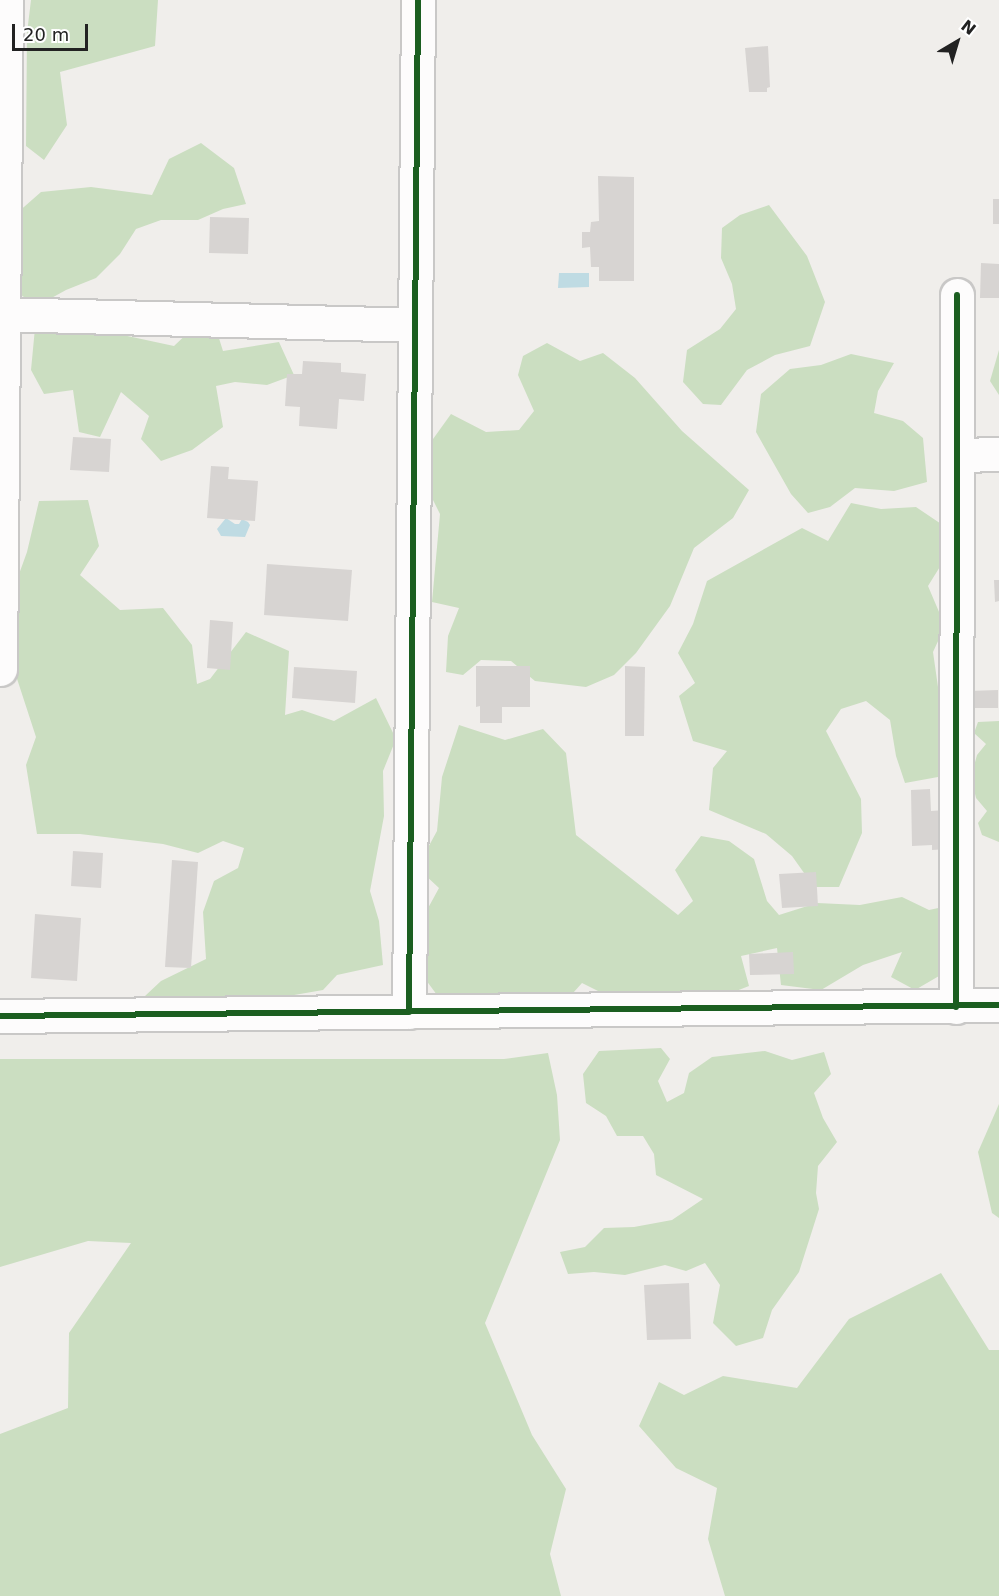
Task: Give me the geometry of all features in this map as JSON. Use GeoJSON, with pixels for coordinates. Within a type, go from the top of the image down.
{"type":"FeatureCollection","features":[{"type":"Feature","properties":{"kind":"street"},"geometry":{"type":"LineString","coordinates":[[0,669],[6,0]]}},
{"type":"Feature","properties":{"kind":"street"},"geometry":{"type":"LineString","coordinates":[[409,1012],[418,0]]}},
{"type":"Feature","properties":{"kind":"street"},"geometry":{"type":"LineString","coordinates":[[956,1007],[959,455],[957,295]]}},
{"type":"Feature","properties":{"kind":"street"},"geometry":{"type":"LineString","coordinates":[[2,314],[415,325]]}},
{"type":"Feature","properties":{"kind":"street"},"geometry":{"type":"LineString","coordinates":[[959,455],[999,454]]}},
{"type":"Feature","properties":{"kind":"street"},"geometry":{"type":"LineString","coordinates":[[0,1016],[999,1005]]}},
{"type":"Feature","properties":{"kind":"green space"},"geometry":{"type":"Polygon","coordinates":[[[31,0],[158,0],[155,46],[60,72],[67,125],[44,160],[26,146],[27,33],[31,0]]]}},
{"type":"Feature","properties":{"kind":"green space"},"geometry":{"type":"Polygon","coordinates":[[[201,143],[234,168],[246,204],[223,209],[198,220],[161,220],[136,229],[120,254],[96,278],[66,290],[37,306],[5,284],[8,221],[41,192],[91,187],[152,195],[169,159],[201,143]]]}},
{"type":"Feature","properties":{"kind":"green space"},"geometry":{"type":"Polygon","coordinates":[[[769,205],[807,256],[825,302],[810,346],[775,355],[747,370],[721,405],[703,404],[683,382],[687,350],[720,329],[736,309],[732,284],[721,258],[722,228],[740,215],[769,205]]]}},
{"type":"Feature","properties":{"kind":"green space"},"geometry":{"type":"Polygon","coordinates":[[[62,322],[174,346],[193,328],[217,332],[223,351],[279,342],[294,375],[267,385],[235,382],[216,386],[223,427],[192,450],[161,461],[141,439],[149,416],[121,392],[100,437],[79,432],[73,390],[44,394],[31,370],[35,328],[62,322]]]}},
{"type":"Feature","properties":{"kind":"green space"},"geometry":{"type":"Polygon","coordinates":[[[547,343],[580,361],[603,353],[635,378],[682,431],[749,490],[733,518],[694,548],[670,606],[636,653],[614,675],[586,687],[535,681],[511,661],[481,660],[463,675],[446,672],[448,636],[459,608],[432,602],[440,514],[424,482],[428,446],[451,414],[486,432],[519,430],[534,411],[518,375],[523,356],[547,343]]]}},
{"type":"Feature","properties":{"kind":"green space"},"geometry":{"type":"Polygon","coordinates":[[[999,350],[999,395],[990,381],[999,350]]]}},
{"type":"Feature","properties":{"kind":"green space"},"geometry":{"type":"Polygon","coordinates":[[[851,354],[894,363],[878,391],[874,413],[903,421],[923,438],[927,482],[894,491],[855,488],[830,507],[808,513],[791,494],[756,432],[761,394],[790,369],[821,365],[851,354]]]}},
{"type":"Feature","properties":{"kind":"green space"},"geometry":{"type":"Polygon","coordinates":[[[88,500],[99,546],[80,575],[120,610],[163,608],[192,645],[197,684],[210,679],[246,632],[289,651],[285,715],[302,710],[334,721],[376,698],[396,739],[383,771],[384,816],[370,891],[379,921],[383,965],[337,975],[323,990],[277,998],[148,1009],[145,996],[161,981],[206,959],[203,912],[214,881],[238,868],[244,848],[223,841],[198,853],[163,844],[80,834],[37,834],[26,765],[36,737],[6,645],[10,599],[27,552],[39,501],[88,500]]]}},
{"type":"Feature","properties":{"kind":"green space"},"geometry":{"type":"Polygon","coordinates":[[[851,503],[881,509],[916,507],[959,536],[928,586],[945,626],[933,652],[942,715],[941,748],[938,777],[905,783],[896,756],[890,720],[866,701],[841,709],[826,731],[861,799],[862,833],[839,887],[814,887],[792,856],[766,834],[709,810],[713,768],[727,751],[693,741],[679,696],[695,683],[678,653],[693,624],[707,581],[802,528],[828,541],[851,503]]]}},
{"type":"Feature","properties":{"kind":"green space"},"geometry":{"type":"Polygon","coordinates":[[[999,721],[999,842],[982,835],[978,823],[987,811],[976,798],[971,777],[977,755],[986,744],[974,733],[978,722],[999,721]]]}},
{"type":"Feature","properties":{"kind":"green space"},"geometry":{"type":"Polygon","coordinates":[[[459,725],[505,740],[543,729],[566,753],[576,835],[678,915],[693,901],[675,870],[701,836],[729,841],[754,859],[767,901],[779,915],[817,903],[860,905],[902,897],[929,910],[957,904],[956,931],[939,976],[915,990],[891,977],[902,952],[863,965],[821,990],[781,985],[777,948],[741,956],[749,986],[731,993],[608,996],[582,983],[564,1003],[437,995],[423,976],[427,910],[439,888],[424,874],[425,853],[437,831],[442,777],[459,725]]]}},
{"type":"Feature","properties":{"kind":"green space"},"geometry":{"type":"Polygon","coordinates":[[[661,1048],[670,1059],[658,1081],[667,1102],[684,1093],[689,1073],[712,1057],[765,1051],[792,1060],[824,1052],[831,1074],[814,1093],[823,1118],[837,1142],[818,1166],[816,1193],[819,1209],[799,1272],[772,1310],[763,1338],[736,1346],[713,1323],[720,1285],[705,1263],[686,1271],[665,1265],[625,1275],[594,1272],[568,1274],[560,1252],[585,1247],[604,1228],[634,1227],[672,1220],[703,1199],[656,1175],[654,1154],[643,1136],[617,1136],[606,1116],[586,1103],[583,1074],[599,1051],[661,1048]]]}},
{"type":"Feature","properties":{"kind":"green space"},"geometry":{"type":"Polygon","coordinates":[[[548,1053],[557,1095],[560,1140],[485,1323],[532,1435],[566,1489],[550,1554],[561,1596],[0,1596],[0,1434],[68,1408],[69,1333],[131,1243],[88,1241],[0,1267],[0,1059],[504,1059],[548,1053]]]}},
{"type":"Feature","properties":{"kind":"green space"},"geometry":{"type":"Polygon","coordinates":[[[999,1104],[999,1218],[992,1213],[978,1152],[999,1104]]]}},
{"type":"Feature","properties":{"kind":"green space"},"geometry":{"type":"Polygon","coordinates":[[[941,1273],[989,1350],[999,1350],[999,1596],[725,1596],[708,1539],[717,1488],[676,1468],[639,1426],[659,1382],[684,1395],[723,1376],[797,1388],[849,1319],[941,1273]]]}},
{"type":"Feature","properties":{"kind":"water"},"geometry":{"type":"Polygon","coordinates":[[[559,273],[589,273],[589,287],[558,288],[559,273]]]}},
{"type":"Feature","properties":{"kind":"water"},"geometry":{"type":"Polygon","coordinates":[[[226,518],[235,524],[239,524],[242,519],[248,522],[250,525],[245,537],[221,536],[217,529],[226,518]]]}},
{"type":"Feature","properties":{"kind":"building"},"geometry":{"type":"Polygon","coordinates":[[[768,46],[770,87],[767,88],[767,92],[749,92],[745,48],[768,46]]]}},
{"type":"Feature","properties":{"kind":"building"},"geometry":{"type":"Polygon","coordinates":[[[598,176],[634,177],[634,281],[599,281],[599,267],[591,267],[590,247],[582,248],[582,232],[590,232],[591,222],[599,221],[598,176]]]}},
{"type":"Feature","properties":{"kind":"building"},"geometry":{"type":"Polygon","coordinates":[[[993,199],[999,199],[999,224],[993,224],[993,199]]]}},
{"type":"Feature","properties":{"kind":"building"},"geometry":{"type":"Polygon","coordinates":[[[210,217],[249,218],[248,254],[209,253],[210,217]]]}},
{"type":"Feature","properties":{"kind":"building"},"geometry":{"type":"Polygon","coordinates":[[[981,263],[999,264],[999,298],[980,298],[981,263]]]}},
{"type":"Feature","properties":{"kind":"building"},"geometry":{"type":"Polygon","coordinates":[[[303,361],[341,363],[341,372],[366,374],[364,401],[339,399],[337,429],[299,426],[300,407],[285,406],[287,374],[302,374],[303,361]]]}},
{"type":"Feature","properties":{"kind":"building"},"geometry":{"type":"Polygon","coordinates":[[[73,437],[111,439],[109,472],[70,470],[73,437]]]}},
{"type":"Feature","properties":{"kind":"building"},"geometry":{"type":"Polygon","coordinates":[[[211,466],[229,467],[228,479],[258,481],[255,521],[207,518],[211,466]]]}},
{"type":"Feature","properties":{"kind":"building"},"geometry":{"type":"Polygon","coordinates":[[[267,564],[352,570],[348,621],[264,615],[267,564]]]}},
{"type":"Feature","properties":{"kind":"building"},"geometry":{"type":"Polygon","coordinates":[[[994,580],[999,580],[999,601],[995,602],[994,580]]]}},
{"type":"Feature","properties":{"kind":"building"},"geometry":{"type":"Polygon","coordinates":[[[210,620],[233,622],[230,670],[207,668],[210,620]]]}},
{"type":"Feature","properties":{"kind":"building"},"geometry":{"type":"Polygon","coordinates":[[[476,666],[530,666],[530,707],[502,707],[502,723],[480,723],[480,706],[476,707],[476,666]]]}},
{"type":"Feature","properties":{"kind":"building"},"geometry":{"type":"Polygon","coordinates":[[[625,666],[645,667],[644,736],[625,736],[625,666]]]}},
{"type":"Feature","properties":{"kind":"building"},"geometry":{"type":"Polygon","coordinates":[[[294,667],[357,671],[355,703],[292,698],[294,667]]]}},
{"type":"Feature","properties":{"kind":"building"},"geometry":{"type":"Polygon","coordinates":[[[998,690],[998,708],[969,708],[969,691],[998,690]]]}},
{"type":"Feature","properties":{"kind":"building"},"geometry":{"type":"Polygon","coordinates":[[[930,789],[931,811],[945,810],[948,849],[932,850],[932,845],[912,846],[911,790],[930,789]]]}},
{"type":"Feature","properties":{"kind":"building"},"geometry":{"type":"Polygon","coordinates":[[[73,851],[103,853],[101,888],[71,886],[73,851]]]}},
{"type":"Feature","properties":{"kind":"building"},"geometry":{"type":"Polygon","coordinates":[[[172,860],[198,862],[191,968],[165,967],[172,860]]]}},
{"type":"Feature","properties":{"kind":"building"},"geometry":{"type":"Polygon","coordinates":[[[816,872],[818,906],[782,908],[779,874],[816,872]]]}},
{"type":"Feature","properties":{"kind":"building"},"geometry":{"type":"Polygon","coordinates":[[[35,914],[81,918],[77,981],[31,978],[35,914]]]}},
{"type":"Feature","properties":{"kind":"building"},"geometry":{"type":"Polygon","coordinates":[[[793,952],[794,974],[750,975],[749,954],[793,952]]]}},
{"type":"Feature","properties":{"kind":"building"},"geometry":{"type":"Polygon","coordinates":[[[689,1283],[691,1339],[647,1340],[644,1285],[689,1283]]]}},
{"type":"Feature","properties":{"kind":"cycle path"},"geometry":{"type":"LineString","coordinates":[[409,1012],[418,0]]}},
{"type":"Feature","properties":{"kind":"cycle path"},"geometry":{"type":"LineString","coordinates":[[956,1007],[957,295]]}},
{"type":"Feature","properties":{"kind":"cycle path"},"geometry":{"type":"LineString","coordinates":[[0,1016],[999,1005]]}}]}
